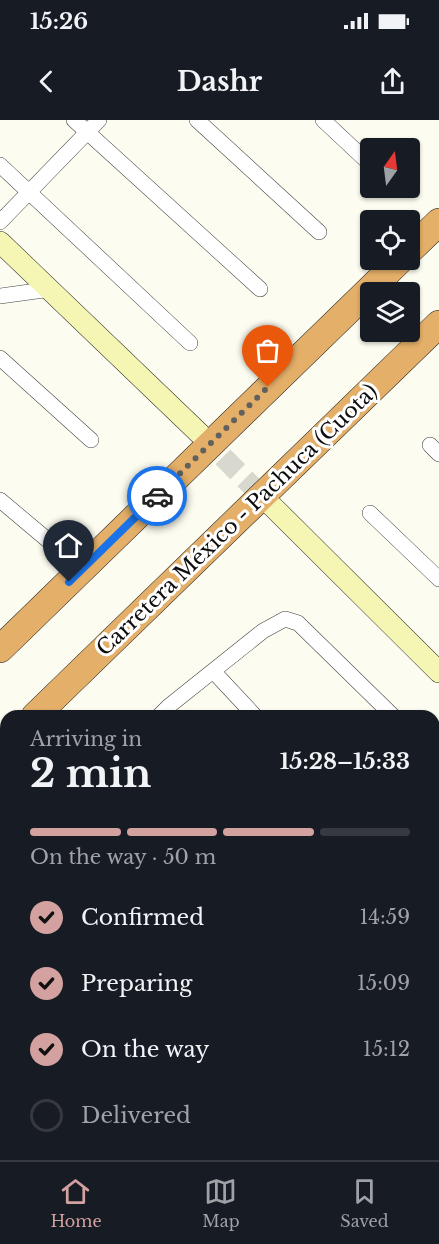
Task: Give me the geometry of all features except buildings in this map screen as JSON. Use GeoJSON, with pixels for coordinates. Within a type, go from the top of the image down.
{"type":"FeatureCollection","features":[{"type":"Feature","properties":{"kind":"highway"},"geometry":{"type":"LineString","coordinates":[[420,240],[439,222]]}},
{"type":"Feature","properties":{"kind":"highway"},"geometry":{"type":"LineString","coordinates":[[0,650],[390,270]]}},
{"type":"Feature","properties":{"kind":"highway","name":"Carretera México - Pachuca (Cuota)"},"geometry":{"type":"LineString","coordinates":[[41,710],[439,324]]}},
{"type":"Feature","properties":{"kind":"main road"},"geometry":{"type":"LineString","coordinates":[[0,242],[200,434]]}},
{"type":"Feature","properties":{"kind":"main road"},"geometry":{"type":"LineString","coordinates":[[265,499],[439,672]]}},
{"type":"Feature","properties":{"kind":"street"},"geometry":{"type":"LineString","coordinates":[[74,120],[260,289]]}},
{"type":"Feature","properties":{"kind":"street"},"geometry":{"type":"LineString","coordinates":[[0,222],[31,193],[99,120]]}},
{"type":"Feature","properties":{"kind":"street"},"geometry":{"type":"LineString","coordinates":[[197,120],[320,232]]}},
{"type":"Feature","properties":{"kind":"street"},"geometry":{"type":"LineString","coordinates":[[323,120],[360,155]]}},
{"type":"Feature","properties":{"kind":"street"},"geometry":{"type":"LineString","coordinates":[[0,165],[190,343]]}},
{"type":"Feature","properties":{"kind":"street"},"geometry":{"type":"LineString","coordinates":[[0,296],[51,290]]}},
{"type":"Feature","properties":{"kind":"street"},"geometry":{"type":"LineString","coordinates":[[0,358],[91,440]]}},
{"type":"Feature","properties":{"kind":"street"},"geometry":{"type":"LineString","coordinates":[[3,510],[50,542]]}},
{"type":"Feature","properties":{"kind":"street"},"geometry":{"type":"LineString","coordinates":[[370,513],[439,579]]}},
{"type":"Feature","properties":{"kind":"street"},"geometry":{"type":"LineString","coordinates":[[170,710],[213,671],[263,631],[285,619],[298,623],[387,710]]}},
{"type":"Feature","properties":{"kind":"street"},"geometry":{"type":"LineString","coordinates":[[213,671],[249,710]]}},
{"type":"Feature","properties":{"kind":"tunnel"},"geometry":{"type":"LineString","coordinates":[[201,435],[265,499]]}},
{"type":"Feature","properties":{"kind":"way so far"},"geometry":{"type":"LineString","coordinates":[[157,496],[268,387]]}},
{"type":"Feature","properties":{"kind":"route"},"geometry":{"type":"LineString","coordinates":[[69,582],[157,496]]}}]}
